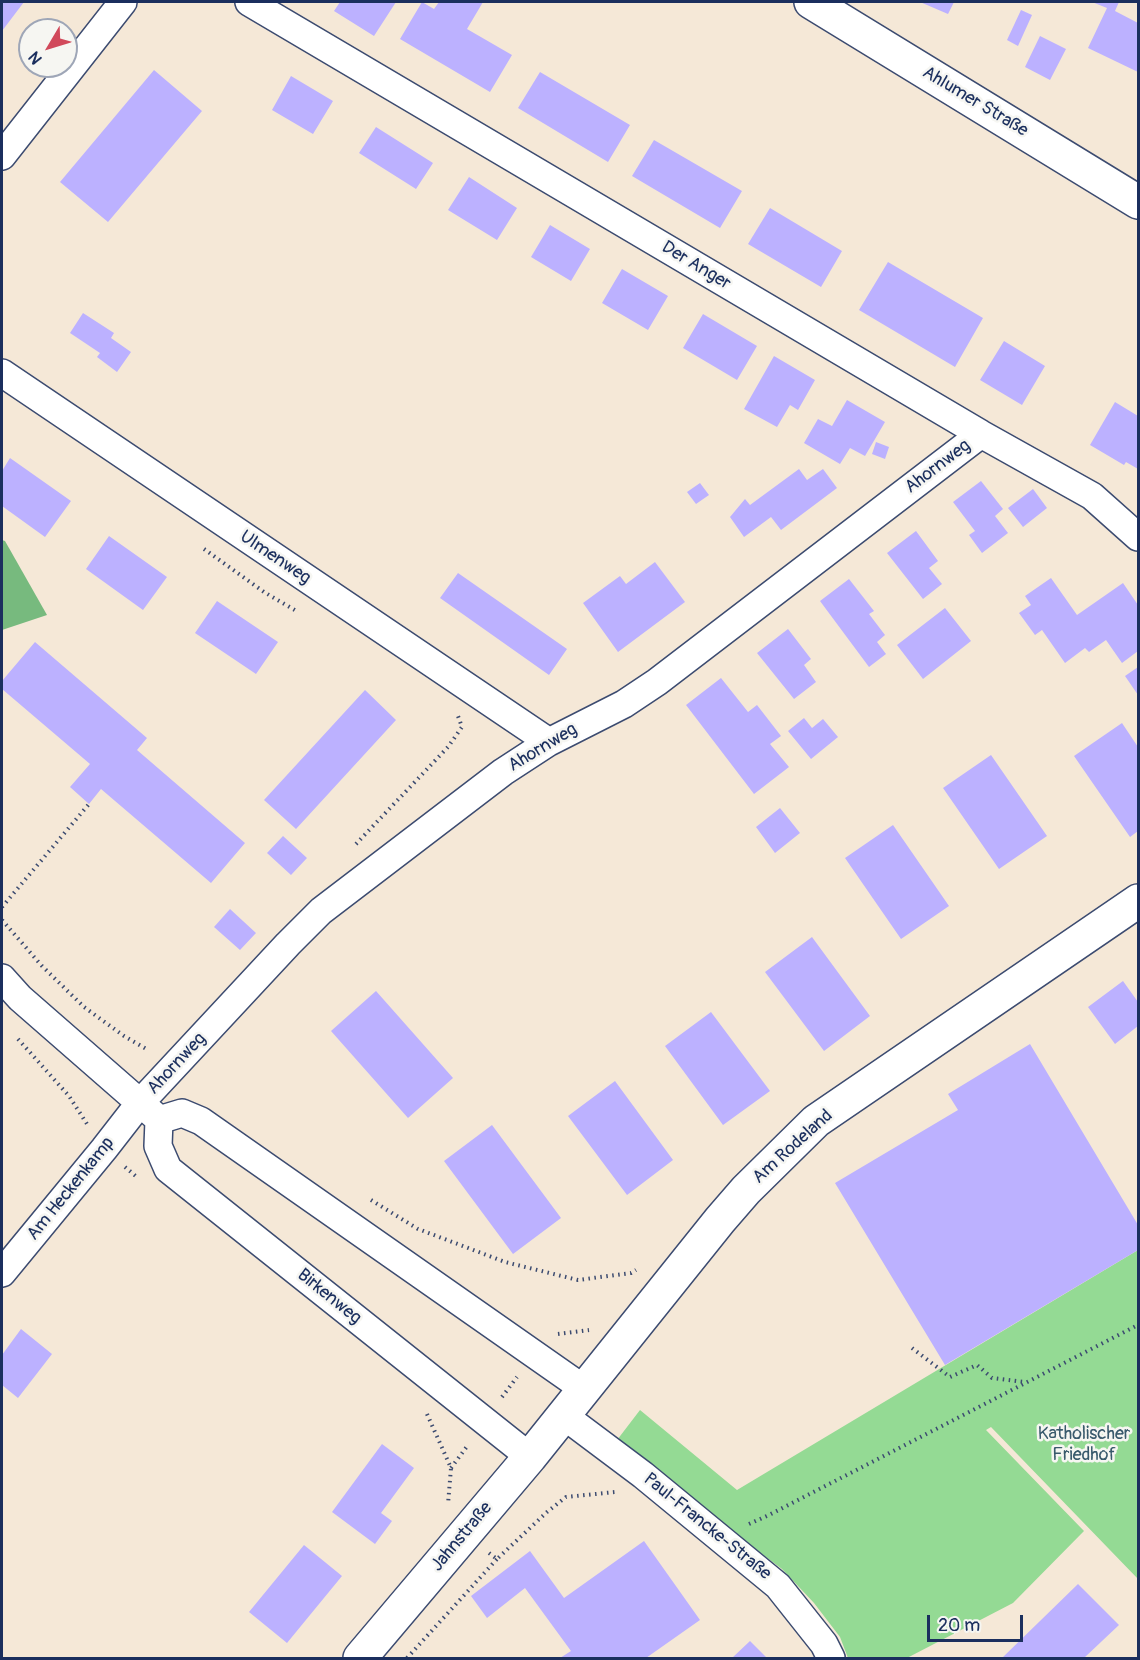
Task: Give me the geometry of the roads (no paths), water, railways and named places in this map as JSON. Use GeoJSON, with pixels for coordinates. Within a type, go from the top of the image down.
{"type":"FeatureCollection","features":[{"type":"Feature","properties":{"kind":"street"},"geometry":{"type":"LineString","coordinates":[[2,156],[123,2]]}},
{"type":"Feature","properties":{"kind":"street","name":"Der Anger"},"geometry":{"type":"LineString","coordinates":[[249,2],[981,434],[1092,496],[1138,537]]}},
{"type":"Feature","properties":{"kind":"street","name":"Ahlumer Straße"},"geometry":{"type":"LineString","coordinates":[[811,2],[1138,202]]}},
{"type":"Feature","properties":{"kind":"street","name":"Ulmenweg"},"geometry":{"type":"LineString","coordinates":[[2,374],[549,742]]}},
{"type":"Feature","properties":{"kind":"street","name":"Ahornweg"},"geometry":{"type":"LineString","coordinates":[[149,1112],[176,1066],[321,911],[503,772],[549,742],[624,704],[657,682],[981,434]]}},
{"type":"Feature","properties":{"kind":"street","name":"Am Rodeland"},"geometry":{"type":"LineString","coordinates":[[563,1415],[720,1220],[746,1190],[816,1121],[1138,901]]}},
{"type":"Feature","properties":{"kind":"street"},"geometry":{"type":"LineString","coordinates":[[2,978],[20,998],[149,1112],[182,1113],[201,1120],[584,1389]]}},
{"type":"Feature","properties":{"kind":"street","name":"Am Heckenkamp"},"geometry":{"type":"LineString","coordinates":[[2,1274],[104,1149],[149,1112]]}},
{"type":"Feature","properties":{"kind":"street","name":"Birkenweg"},"geometry":{"type":"LineString","coordinates":[[149,1112],[158,1146],[168,1169],[530,1456]]}},
{"type":"Feature","properties":{"kind":"street","name":"Jahnstraße"},"geometry":{"type":"LineString","coordinates":[[360,1659],[563,1415]]}},
{"type":"Feature","properties":{"kind":"street","name":"Paul-Francke-Straße"},"geometry":{"type":"LineString","coordinates":[[563,1415],[643,1474],[778,1586],[824,1644],[831,1659]]}},
{"type":"Feature","properties":{"kind":"park label","name":"Katholischer Friedhof"},"geometry":{"type":"Point","coordinates":[1084,1444]}}]}
